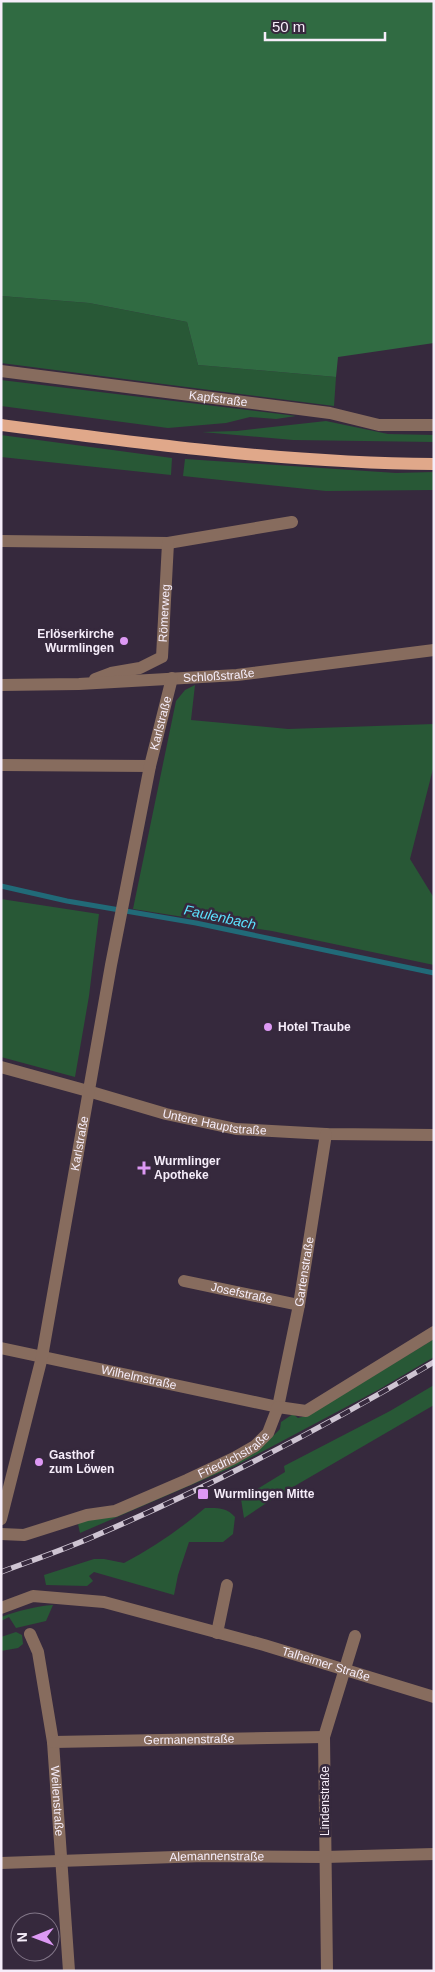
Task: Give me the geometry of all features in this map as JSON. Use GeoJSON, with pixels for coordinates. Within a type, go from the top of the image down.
{"type":"FeatureCollection","features":[{"type":"Feature","properties":{"kind":"main road"},"geometry":{"type":"LineString","coordinates":[[1,425],[162,445],[324,461],[434,464]]}},
{"type":"Feature","properties":{"kind":"street","name":"Kapfstraße"},"geometry":{"type":"LineString","coordinates":[[1,371],[330,413],[379,425],[434,425]]}},
{"type":"Feature","properties":{"kind":"street"},"geometry":{"type":"LineString","coordinates":[[1,541],[168,543],[292,522]]}},
{"type":"Feature","properties":{"kind":"street","name":"Römerweg"},"geometry":{"type":"LineString","coordinates":[[79,684],[112,673],[140,668],[162,656],[168,543]]}},
{"type":"Feature","properties":{"kind":"street","name":"Schloßstraße"},"geometry":{"type":"LineString","coordinates":[[1,685],[79,684],[237,675],[434,650]]}},
{"type":"Feature","properties":{"kind":"street","name":"Karlstraße"},"geometry":{"type":"LineString","coordinates":[[1,1519],[42,1357],[120,918],[150,766],[172,678]]}},
{"type":"Feature","properties":{"kind":"street","name":"Karlstraße"},"geometry":{"type":"LineString","coordinates":[[1,765],[150,766]]}},
{"type":"Feature","properties":{"kind":"street","name":"Untere Hauptstraße"},"geometry":{"type":"LineString","coordinates":[[1,1067],[88,1090],[166,1114],[236,1129],[326,1134],[434,1135]]}},
{"type":"Feature","properties":{"kind":"street","name":"Gartenstraße"},"geometry":{"type":"LineString","coordinates":[[278,1407],[299,1305],[326,1134]]}},
{"type":"Feature","properties":{"kind":"street","name":"Josefstraße"},"geometry":{"type":"LineString","coordinates":[[184,1281],[299,1305]]}},
{"type":"Feature","properties":{"kind":"street"},"geometry":{"type":"LineString","coordinates":[[278,1407],[306,1412],[434,1332]]}},
{"type":"Feature","properties":{"kind":"street","name":"Wilhelmstraße"},"geometry":{"type":"LineString","coordinates":[[1,1348],[278,1407]]}},
{"type":"Feature","properties":{"kind":"street","name":"Friedrichstraße"},"geometry":{"type":"LineString","coordinates":[[1,1534],[24,1535],[87,1515],[115,1511],[187,1480],[255,1446],[268,1433],[278,1407]]}},
{"type":"Feature","properties":{"kind":"street"},"geometry":{"type":"LineString","coordinates":[[217,1632],[227,1585]]}},
{"type":"Feature","properties":{"kind":"street","name":"Talheimer Straße"},"geometry":{"type":"LineString","coordinates":[[2,1608],[34,1596],[104,1602],[344,1668],[434,1697]]}},
{"type":"Feature","properties":{"kind":"street","name":"Weilenstraße"},"geometry":{"type":"LineString","coordinates":[[30,1634],[38,1652],[53,1742],[69,1971]]}},
{"type":"Feature","properties":{"kind":"street","name":"Lindenstraße"},"geometry":{"type":"LineString","coordinates":[[327,1971],[324,1737],[355,1636]]}},
{"type":"Feature","properties":{"kind":"street","name":"Germanenstraße"},"geometry":{"type":"LineString","coordinates":[[53,1742],[324,1737]]}},
{"type":"Feature","properties":{"kind":"street","name":"Alemannenstraße"},"geometry":{"type":"LineString","coordinates":[[1,1863],[204,1856],[325,1858],[434,1854]]}},
{"type":"Feature","properties":{"kind":"green space"},"geometry":{"type":"Polygon","coordinates":[[[1,1],[434,1],[434,343],[338,357],[336,377],[198,365],[187,322],[89,303],[1,296],[1,1]]]}},
{"type":"Feature","properties":{"kind":"green space"},"geometry":{"type":"Polygon","coordinates":[[[1,296],[89,303],[187,322],[198,365],[336,377],[334,406],[1,363],[1,296]]]}},
{"type":"Feature","properties":{"kind":"green space"},"geometry":{"type":"Polygon","coordinates":[[[1,380],[296,416],[276,419],[250,417],[226,423],[168,428],[1,406],[1,380]]]}},
{"type":"Feature","properties":{"kind":"green space"},"geometry":{"type":"Polygon","coordinates":[[[326,421],[388,434],[434,435],[434,442],[293,440],[202,432],[237,431],[326,421]]]}},
{"type":"Feature","properties":{"kind":"green space"},"geometry":{"type":"Polygon","coordinates":[[[1,435],[172,458],[171,475],[1,457],[1,435]]]}},
{"type":"Feature","properties":{"kind":"green space"},"geometry":{"type":"Polygon","coordinates":[[[185,459],[396,473],[434,472],[434,490],[326,491],[183,476],[185,459]]]}},
{"type":"Feature","properties":{"kind":"green space"},"geometry":{"type":"Polygon","coordinates":[[[195,685],[191,720],[288,729],[434,724],[434,765],[410,859],[434,898],[434,965],[272,931],[133,909],[176,701],[185,690],[195,685]]]}},
{"type":"Feature","properties":{"kind":"green space"},"geometry":{"type":"Polygon","coordinates":[[[1,899],[99,914],[89,996],[75,1077],[1,1057],[1,899]]]}},
{"type":"Feature","properties":{"kind":"green space"},"geometry":{"type":"Polygon","coordinates":[[[434,1339],[434,1357],[378,1390],[235,1466],[80,1533],[78,1524],[271,1438],[280,1429],[281,1422],[293,1414],[298,1418],[309,1415],[434,1339]]]}},
{"type":"Feature","properties":{"kind":"green space"},"geometry":{"type":"Polygon","coordinates":[[[434,1385],[434,1405],[274,1498],[244,1518],[241,1499],[285,1472],[284,1466],[390,1411],[434,1385]]]}},
{"type":"Feature","properties":{"kind":"green space"},"geometry":{"type":"Polygon","coordinates":[[[205,1508],[222,1509],[232,1514],[235,1517],[233,1534],[223,1542],[189,1542],[178,1575],[174,1595],[94,1572],[89,1576],[93,1581],[87,1586],[46,1585],[44,1575],[94,1559],[124,1563],[166,1538],[205,1508]]]}},
{"type":"Feature","properties":{"kind":"green space"},"geometry":{"type":"Polygon","coordinates":[[[53,1605],[46,1621],[16,1628],[9,1617],[1,1621],[1,1617],[14,1613],[53,1605]]]}},
{"type":"Feature","properties":{"kind":"green space"},"geometry":{"type":"Polygon","coordinates":[[[16,1632],[22,1635],[23,1644],[18,1648],[1,1651],[1,1637],[16,1632]]]}},
{"type":"Feature","properties":{"kind":"waterway","name":"Faulenbach"},"geometry":{"type":"LineString","coordinates":[[1,886],[67,901],[196,923],[434,973]]}},
{"type":"Feature","properties":{"kind":"railway"},"geometry":{"type":"LineString","coordinates":[[1,1572],[85,1540],[183,1496],[310,1432],[434,1362]]}},
{"type":"Feature","properties":{"kind":"place","name":"Erlöserkirche Wurmlingen"},"geometry":{"type":"Point","coordinates":[124,641]}},
{"type":"Feature","properties":{"kind":"place","name":"Hotel Traube"},"geometry":{"type":"Point","coordinates":[268,1027]}},
{"type":"Feature","properties":{"kind":"place","name":"Wurmlinger Apotheke"},"geometry":{"type":"Point","coordinates":[144,1168]}},
{"type":"Feature","properties":{"kind":"place","name":"Gasthof zum Löwen"},"geometry":{"type":"Point","coordinates":[39,1462]}},
{"type":"Feature","properties":{"kind":"place","name":"Wurmlingen Mitte"},"geometry":{"type":"Point","coordinates":[203,1494]}}]}
